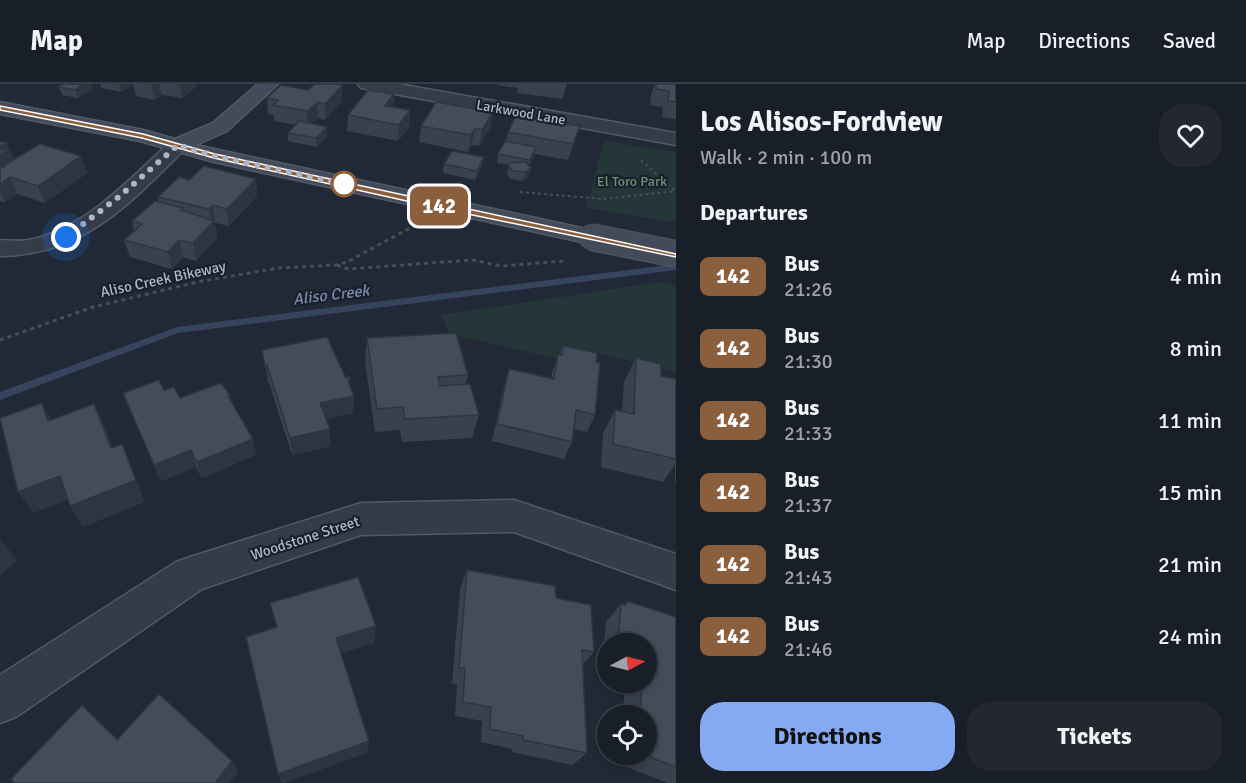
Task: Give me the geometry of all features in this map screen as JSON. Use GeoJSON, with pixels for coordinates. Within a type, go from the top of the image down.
{"type":"FeatureCollection","features":[{"type":"Feature","properties":{"kind":"main road"},"geometry":{"type":"LineString","coordinates":[[178,145],[220,128],[270,84]]}},
{"type":"Feature","properties":{"kind":"main road"},"geometry":{"type":"LineString","coordinates":[[0,108],[178,145],[214,156],[429,204],[676,254]]}},
{"type":"Feature","properties":{"kind":"main road"},"geometry":{"type":"LineString","coordinates":[[178,145],[195,118]]}},
{"type":"Feature","properties":{"kind":"street","name":"Larkwood Lane"},"geometry":{"type":"LineString","coordinates":[[367,84],[442,91],[676,139]]}},
{"type":"Feature","properties":{"kind":"street"},"geometry":{"type":"LineString","coordinates":[[0,248],[29,248],[48,244],[82,228],[178,145]]}},
{"type":"Feature","properties":{"kind":"street","name":"Woodstone Street"},"geometry":{"type":"LineString","coordinates":[[0,701],[190,575],[361,519],[514,516],[676,572]]}},
{"type":"Feature","properties":{"kind":"path"},"geometry":{"type":"LineString","coordinates":[[510,191],[604,199],[675,191]]}},
{"type":"Feature","properties":{"kind":"path","name":"Aliso Creek Bikeway"},"geometry":{"type":"LineString","coordinates":[[0,340],[93,307],[202,280],[279,268],[336,265],[347,262],[392,238],[414,223]]}},
{"type":"Feature","properties":{"kind":"path","name":"Aliso Creek Bikeway"},"geometry":{"type":"LineString","coordinates":[[336,265],[348,268],[472,260],[502,266],[572,260]]}},
{"type":"Feature","properties":{"kind":"green space","name":"El Toro Park"},"geometry":{"type":"Polygon","coordinates":[[[604,141],[676,152],[676,223],[586,208],[604,141]]]}},
{"type":"Feature","properties":{"kind":"green space"},"geometry":{"type":"Polygon","coordinates":[[[660,282],[676,286],[676,372],[590,351],[559,359],[450,334],[441,315],[660,282]]]}},
{"type":"Feature","properties":{"kind":"building"},"geometry":{"type":"Polygon","coordinates":[[[64,84],[84,84],[75,90],[59,87],[64,84]]]}},
{"type":"Feature","properties":{"kind":"building"},"geometry":{"type":"Polygon","coordinates":[[[315,84],[343,85],[325,104],[318,102],[307,111],[273,105],[278,100],[267,98],[281,85],[308,90],[315,84]]]}},
{"type":"Feature","properties":{"kind":"building"},"geometry":{"type":"Polygon","coordinates":[[[656,84],[676,84],[676,102],[668,101],[669,91],[656,89],[656,84]]]}},
{"type":"Feature","properties":{"kind":"building"},"geometry":{"type":"Polygon","coordinates":[[[368,90],[394,94],[385,106],[410,110],[399,125],[348,115],[368,90]]]}},
{"type":"Feature","properties":{"kind":"building"},"geometry":{"type":"Polygon","coordinates":[[[436,102],[493,112],[482,130],[475,129],[471,135],[421,126],[436,102]]]}},
{"type":"Feature","properties":{"kind":"building"},"geometry":{"type":"Polygon","coordinates":[[[516,116],[580,126],[573,144],[508,132],[516,116]]]}},
{"type":"Feature","properties":{"kind":"building"},"geometry":{"type":"Polygon","coordinates":[[[299,121],[327,127],[316,138],[288,133],[299,121]]]}},
{"type":"Feature","properties":{"kind":"building"},"geometry":{"type":"Polygon","coordinates":[[[505,141],[536,147],[530,160],[498,154],[505,141]]]}},
{"type":"Feature","properties":{"kind":"building"},"geometry":{"type":"Polygon","coordinates":[[[40,144],[81,156],[38,186],[10,177],[0,184],[0,167],[5,167],[3,166],[40,144]]]}},
{"type":"Feature","properties":{"kind":"building"},"geometry":{"type":"Polygon","coordinates":[[[452,151],[484,157],[477,171],[444,164],[452,151]]]}},
{"type":"Feature","properties":{"kind":"building"},"geometry":{"type":"Polygon","coordinates":[[[526,162],[531,168],[525,172],[513,171],[508,165],[510,163],[526,162]]]}},
{"type":"Feature","properties":{"kind":"building"},"geometry":{"type":"Polygon","coordinates":[[[204,166],[256,179],[227,209],[213,205],[209,209],[158,197],[179,177],[189,180],[204,166]]]}},
{"type":"Feature","properties":{"kind":"building"},"geometry":{"type":"Polygon","coordinates":[[[155,201],[183,208],[181,210],[214,221],[193,243],[179,240],[168,252],[124,240],[142,224],[132,221],[155,201]]]}},
{"type":"Feature","properties":{"kind":"building"},"geometry":{"type":"Polygon","coordinates":[[[456,333],[468,375],[438,377],[440,386],[470,384],[479,415],[405,419],[403,407],[377,409],[367,338],[456,333]]]}},
{"type":"Feature","properties":{"kind":"building"},"geometry":{"type":"Polygon","coordinates":[[[327,337],[346,378],[349,377],[350,381],[348,381],[354,396],[320,403],[330,429],[290,438],[267,365],[265,366],[262,350],[327,337]]]}},
{"type":"Feature","properties":{"kind":"building"},"geometry":{"type":"Polygon","coordinates":[[[563,346],[597,353],[596,362],[600,363],[595,415],[576,410],[572,442],[497,424],[509,369],[554,379],[558,354],[562,355],[563,346]]]}},
{"type":"Feature","properties":{"kind":"building"},"geometry":{"type":"Polygon","coordinates":[[[636,358],[661,364],[661,376],[676,379],[676,459],[613,444],[615,410],[634,414],[636,358]]]}},
{"type":"Feature","properties":{"kind":"building"},"geometry":{"type":"Polygon","coordinates":[[[159,380],[164,390],[174,387],[180,398],[221,383],[230,395],[228,396],[253,439],[197,462],[191,450],[154,465],[123,393],[159,380]]]}},
{"type":"Feature","properties":{"kind":"building"},"geometry":{"type":"Polygon","coordinates":[[[42,403],[48,421],[94,404],[111,448],[122,444],[136,480],[70,506],[60,476],[18,492],[0,418],[42,403]]]}},
{"type":"Feature","properties":{"kind":"building"},"geometry":{"type":"Polygon","coordinates":[[[467,570],[555,586],[556,598],[591,605],[594,652],[582,650],[587,753],[523,740],[523,736],[490,729],[491,707],[463,702],[465,668],[459,668],[467,570]]]}},
{"type":"Feature","properties":{"kind":"building"},"geometry":{"type":"Polygon","coordinates":[[[358,577],[376,626],[336,638],[369,741],[278,774],[246,637],[277,627],[270,603],[358,577]]]}},
{"type":"Feature","properties":{"kind":"building"},"geometry":{"type":"Polygon","coordinates":[[[627,601],[676,617],[676,767],[657,760],[657,705],[641,705],[641,693],[657,693],[657,633],[619,633],[621,604],[626,605],[627,601]]]}},
{"type":"Feature","properties":{"kind":"building"},"geometry":{"type":"Polygon","coordinates":[[[159,694],[232,761],[215,783],[14,783],[11,779],[82,705],[117,740],[159,694]]]}},
{"type":"Feature","properties":{"kind":"waterway","name":"Aliso Creek"},"geometry":{"type":"LineString","coordinates":[[0,396],[177,330],[676,267]]}},
{"type":"Feature","properties":{"kind":"bus line","name":"142"},"geometry":{"type":"LineString","coordinates":[[0,108],[143,136],[214,156],[429,204],[676,254]]}},
{"type":"Feature","properties":{"kind":"route"},"geometry":{"type":"LineString","coordinates":[[66,237],[82,228],[178,145],[214,156],[348,185],[344,184]]}}]}
